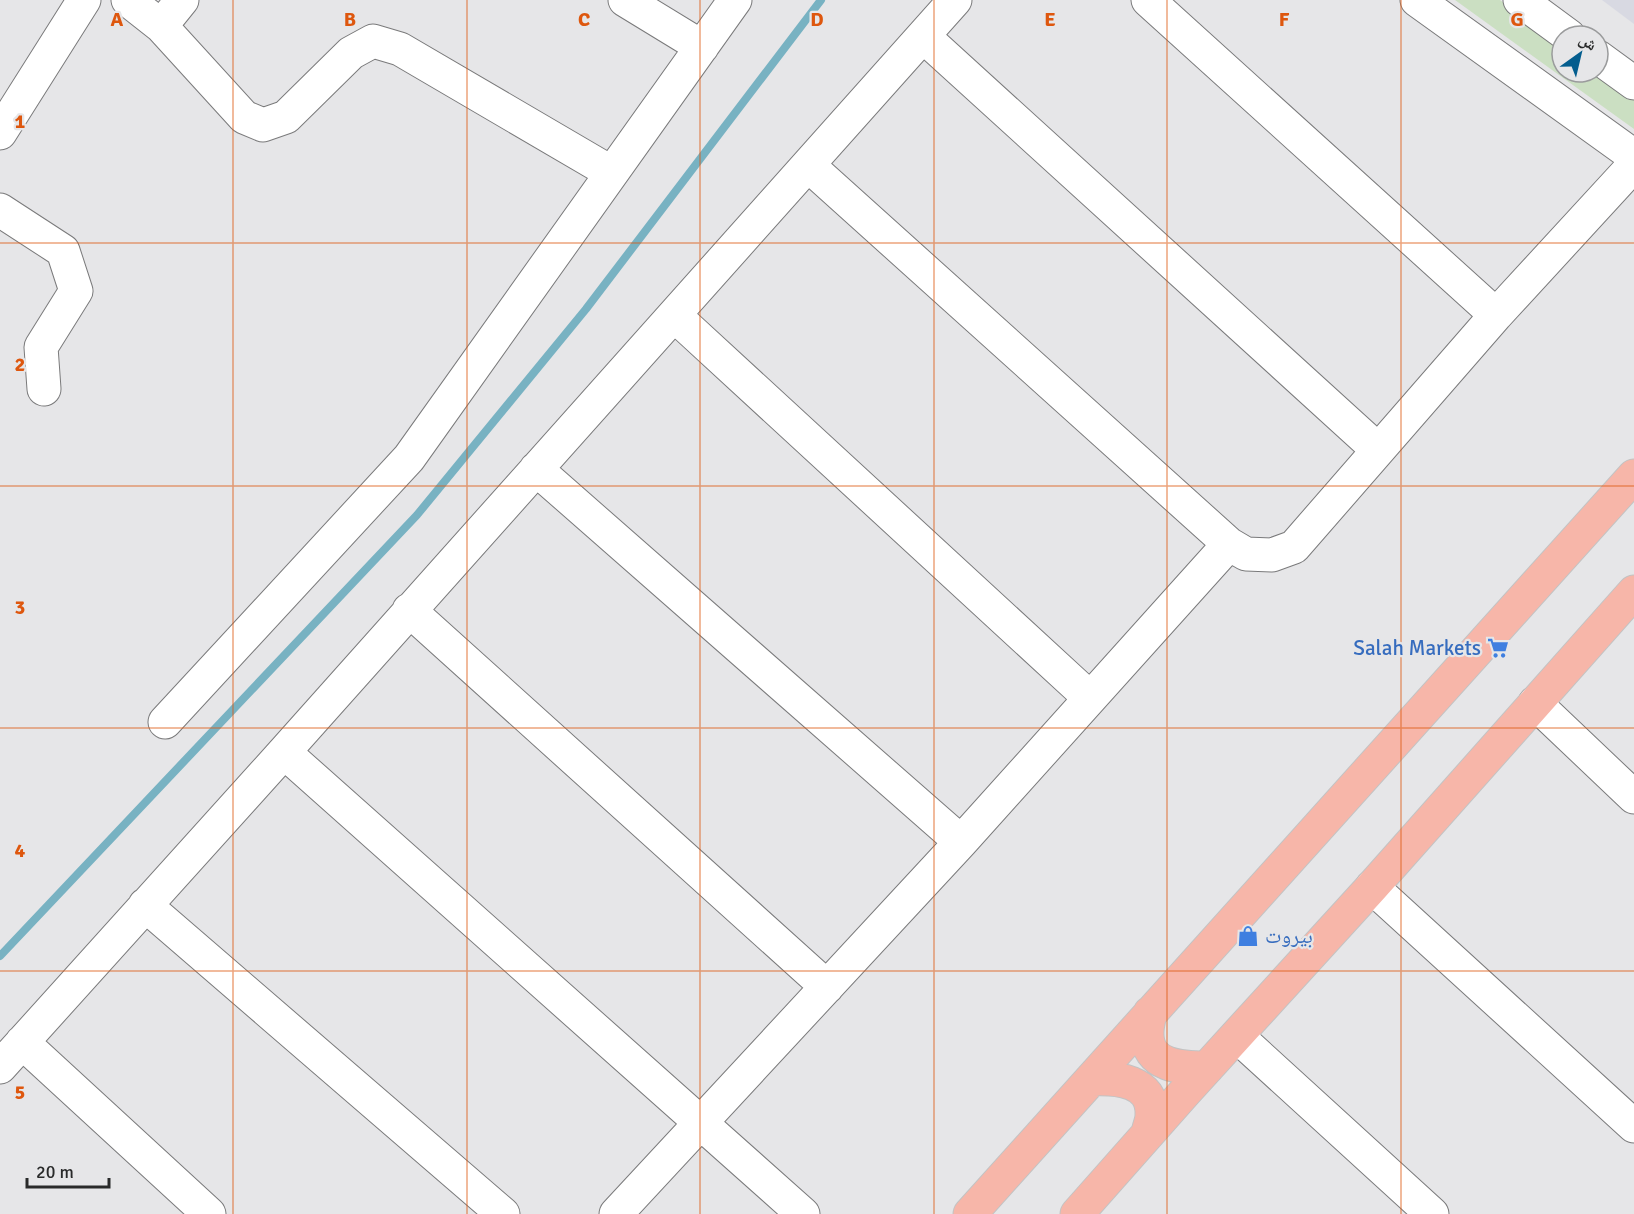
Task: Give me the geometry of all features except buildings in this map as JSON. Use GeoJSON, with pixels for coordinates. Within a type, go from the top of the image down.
{"type":"FeatureCollection","features":[{"type":"Feature","properties":{"kind":"main road"},"geometry":{"type":"LineString","coordinates":[[970,1214],[1634,476]]}},
{"type":"Feature","properties":{"kind":"main road"},"geometry":{"type":"LineString","coordinates":[[1081,1213],[1148,1133],[1372,887],[1634,592]]}},
{"type":"Feature","properties":{"kind":"main road"},"geometry":{"type":"LineString","coordinates":[[1150,1013],[1147,1032],[1149,1043],[1160,1060],[1177,1067],[1207,1068]]}},
{"type":"Feature","properties":{"kind":"main road"},"geometry":{"type":"LineString","coordinates":[[1092,1079],[1122,1079],[1139,1087],[1150,1103],[1152,1114],[1148,1133]]}},
{"type":"Feature","properties":{"kind":"street"},"geometry":{"type":"LineString","coordinates":[[0,133],[84,0]]}},
{"type":"Feature","properties":{"kind":"street"},"geometry":{"type":"LineString","coordinates":[[128,0],[161,26],[244,117],[263,125],[286,117],[351,52],[373,42],[400,49],[612,173]]}},
{"type":"Feature","properties":{"kind":"street"},"geometry":{"type":"LineString","coordinates":[[161,26],[182,0]]}},
{"type":"Feature","properties":{"kind":"street"},"geometry":{"type":"LineString","coordinates":[[625,0],[702,47]]}},
{"type":"Feature","properties":{"kind":"street"},"geometry":{"type":"LineString","coordinates":[[165,722],[409,458],[735,0]]}},
{"type":"Feature","properties":{"kind":"street"},"geometry":{"type":"LineString","coordinates":[[0,1067],[955,0]]}},
{"type":"Feature","properties":{"kind":"street"},"geometry":{"type":"LineString","coordinates":[[1148,0],[1496,315]]}},
{"type":"Feature","properties":{"kind":"street"},"geometry":{"type":"LineString","coordinates":[[1417,0],[1634,156]]}},
{"type":"Feature","properties":{"kind":"street"},"geometry":{"type":"LineString","coordinates":[[1520,0],[1553,24]]}},
{"type":"Feature","properties":{"kind":"street"},"geometry":{"type":"LineString","coordinates":[[923,36],[1378,450]]}},
{"type":"Feature","properties":{"kind":"street"},"geometry":{"type":"LineString","coordinates":[[1610,66],[1634,83]]}},
{"type":"Feature","properties":{"kind":"street"},"geometry":{"type":"LineString","coordinates":[[808,165],[1229,544],[1246,554],[1272,555],[1294,547],[1496,315],[1634,165]]}},
{"type":"Feature","properties":{"kind":"street"},"geometry":{"type":"LineString","coordinates":[[0,210],[63,251],[76,291],[41,347],[44,389]]}},
{"type":"Feature","properties":{"kind":"street"},"geometry":{"type":"LineString","coordinates":[[674,315],[1090,698]]}},
{"type":"Feature","properties":{"kind":"street"},"geometry":{"type":"LineString","coordinates":[[536,469],[961,842]]}},
{"type":"Feature","properties":{"kind":"street"},"geometry":{"type":"LineString","coordinates":[[616,1214],[961,842],[1229,544]]}},
{"type":"Feature","properties":{"kind":"street"},"geometry":{"type":"LineString","coordinates":[[409,610],[827,987]]}},
{"type":"Feature","properties":{"kind":"street"},"geometry":{"type":"LineString","coordinates":[[1535,703],[1634,797]]}},
{"type":"Feature","properties":{"kind":"street"},"geometry":{"type":"LineString","coordinates":[[284,752],[803,1214]]}},
{"type":"Feature","properties":{"kind":"street"},"geometry":{"type":"LineString","coordinates":[[1372,887],[1634,1126]]}},
{"type":"Feature","properties":{"kind":"street"},"geometry":{"type":"LineString","coordinates":[[146,904],[503,1214]]}},
{"type":"Feature","properties":{"kind":"street"},"geometry":{"type":"LineString","coordinates":[[1237,1035],[1432,1214]]}},
{"type":"Feature","properties":{"kind":"street"},"geometry":{"type":"LineString","coordinates":[[22,1042],[209,1214]]}},
{"type":"Feature","properties":{"kind":"shaded area"},"geometry":{"type":"Polygon","coordinates":[[[1602,0],[1634,0],[1634,24],[1602,0]]]}},
{"type":"Feature","properties":{"kind":"green space"},"geometry":{"type":"Polygon","coordinates":[[[1455,0],[1500,0],[1550,37],[1550,68],[1455,0]]]}},
{"type":"Feature","properties":{"kind":"green space"},"geometry":{"type":"Polygon","coordinates":[[[1610,81],[1634,98],[1634,129],[1572,84],[1610,84],[1610,81]]]}},
{"type":"Feature","properties":{"kind":"waterway"},"geometry":{"type":"LineString","coordinates":[[0,956],[417,515],[586,309],[821,0]]}},
{"type":"Feature","properties":{"kind":"place","name":"Salah Markets"},"geometry":{"type":"Point","coordinates":[1498,648]}},
{"type":"Feature","properties":{"kind":"place","name":"بيروت"},"geometry":{"type":"Point","coordinates":[1248,936]}}]}
